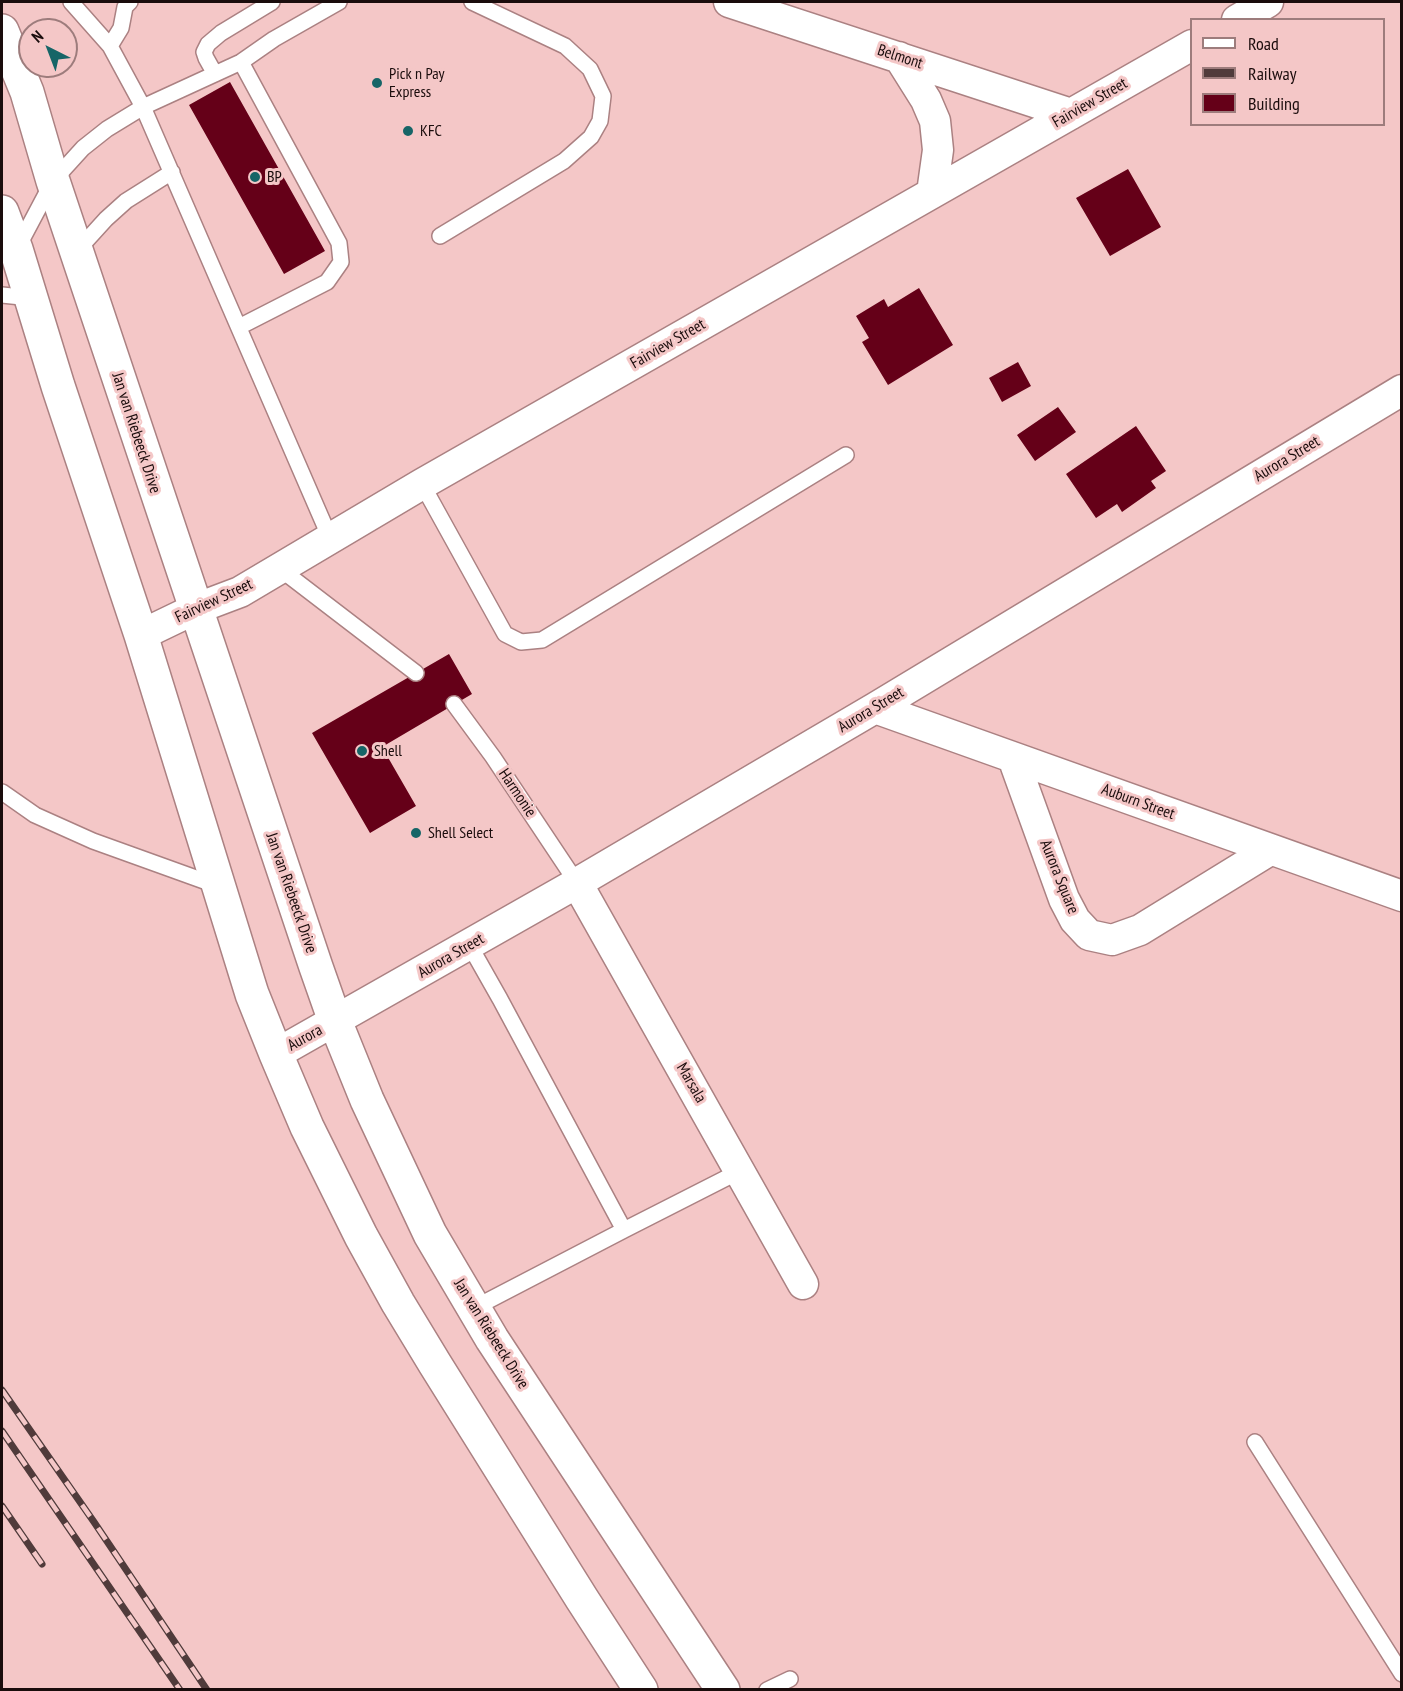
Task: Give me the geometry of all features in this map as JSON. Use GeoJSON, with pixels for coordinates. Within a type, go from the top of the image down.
{"type":"FeatureCollection","features":[{"type":"Feature","properties":{"kind":"main road","name":"Jan van Riebeeck Drive"},"geometry":{"type":"LineString","coordinates":[[2,31],[27,92],[76,252],[335,1022],[367,1100],[430,1234],[492,1339],[723,1689]]}},
{"type":"Feature","properties":{"kind":"main road"},"geometry":{"type":"LineString","coordinates":[[2,212],[16,249],[16,297],[58,386],[141,635],[252,994],[276,1054],[312,1137],[361,1236],[398,1303],[570,1580],[642,1689]]}},
{"type":"Feature","properties":{"kind":"street","name":"Belmont"},"geometry":{"type":"LineString","coordinates":[[729,2],[1071,114]]}},
{"type":"Feature","properties":{"kind":"street"},"geometry":{"type":"LineString","coordinates":[[1240,18],[1268,2]]}},
{"type":"Feature","properties":{"kind":"street","name":"Fairview Street"},"geometry":{"type":"LineString","coordinates":[[141,635],[195,609],[240,592],[422,484],[1190,46]]}},
{"type":"Feature","properties":{"kind":"street"},"geometry":{"type":"LineString","coordinates":[[899,57],[926,100],[935,121],[938,150],[932,194]]}},
{"type":"Feature","properties":{"kind":"street","name":"Aurora Street"},"geometry":{"type":"LineString","coordinates":[[335,1022],[577,884],[875,708],[1401,390]]}},
{"type":"Feature","properties":{"kind":"street","name":"Auburn Street"},"geometry":{"type":"LineString","coordinates":[[875,708],[1401,896]]}},
{"type":"Feature","properties":{"kind":"street","name":"Aurora Square"},"geometry":{"type":"LineString","coordinates":[[1013,758],[1064,899],[1075,920],[1089,935],[1112,939],[1140,930],[1270,850]]}},
{"type":"Feature","properties":{"kind":"street","name":"Marsala"},"geometry":{"type":"LineString","coordinates":[[577,884],[741,1171],[802,1284]]}},
{"type":"Feature","properties":{"kind":"street","name":"Aurora"},"geometry":{"type":"LineString","coordinates":[[276,1054],[335,1022]]}},
{"type":"Feature","properties":{"kind":"lane"},"geometry":{"type":"LineString","coordinates":[[71,2],[110,46],[143,107],[330,538]]}},
{"type":"Feature","properties":{"kind":"lane"},"geometry":{"type":"LineString","coordinates":[[110,46],[122,28],[125,7],[129,2]]}},
{"type":"Feature","properties":{"kind":"lane"},"geometry":{"type":"LineString","coordinates":[[215,74],[204,52],[208,44],[221,33],[272,2]]}},
{"type":"Feature","properties":{"kind":"lane"},"geometry":{"type":"LineString","coordinates":[[16,249],[53,182],[83,148],[107,129],[143,107],[241,62],[313,8],[339,2]]}},
{"type":"Feature","properties":{"kind":"lane"},"geometry":{"type":"LineString","coordinates":[[440,236],[564,161],[591,137],[600,121],[603,96],[590,69],[565,46],[472,2]]}},
{"type":"Feature","properties":{"kind":"lane"},"geometry":{"type":"LineString","coordinates":[[239,327],[327,282],[341,262],[339,243],[241,62]]}},
{"type":"Feature","properties":{"kind":"lane"},"geometry":{"type":"LineString","coordinates":[[76,252],[126,201],[172,172]]}},
{"type":"Feature","properties":{"kind":"lane"},"geometry":{"type":"LineString","coordinates":[[422,484],[505,634],[521,642],[542,640],[846,455]]}},
{"type":"Feature","properties":{"kind":"lane"},"geometry":{"type":"LineString","coordinates":[[279,568],[416,673]]}},
{"type":"Feature","properties":{"kind":"lane","name":"Harmonie"},"geometry":{"type":"LineString","coordinates":[[454,704],[493,757],[577,884]]}},
{"type":"Feature","properties":{"kind":"lane"},"geometry":{"type":"LineString","coordinates":[[2,792],[34,814],[93,841],[219,886]]}},
{"type":"Feature","properties":{"kind":"lane"},"geometry":{"type":"LineString","coordinates":[[470,946],[624,1230]]}},
{"type":"Feature","properties":{"kind":"lane"},"geometry":{"type":"LineString","coordinates":[[474,1308],[741,1171]]}},
{"type":"Feature","properties":{"kind":"lane"},"geometry":{"type":"LineString","coordinates":[[1255,1442],[1401,1674]]}},
{"type":"Feature","properties":{"kind":"lane"},"geometry":{"type":"LineString","coordinates":[[767,1689],[790,1679]]}},
{"type":"Feature","properties":{"kind":"building"},"geometry":{"type":"Polygon","coordinates":[[[230,82],[325,251],[284,274],[189,105],[230,82]]]}},
{"type":"Feature","properties":{"kind":"building"},"geometry":{"type":"Polygon","coordinates":[[[1128,169],[1161,227],[1110,256],[1076,198],[1128,169]]]}},
{"type":"Feature","properties":{"kind":"building"},"geometry":{"type":"Polygon","coordinates":[[[919,288],[953,345],[888,385],[862,342],[869,338],[856,316],[884,299],[888,307],[919,288]]]}},
{"type":"Feature","properties":{"kind":"building"},"geometry":{"type":"Polygon","coordinates":[[[1018,362],[1031,386],[1002,402],[989,378],[1018,362]]]}},
{"type":"Feature","properties":{"kind":"building"},"geometry":{"type":"Polygon","coordinates":[[[1058,407],[1076,432],[1035,461],[1017,435],[1058,407]]]}},
{"type":"Feature","properties":{"kind":"building"},"geometry":{"type":"Polygon","coordinates":[[[1136,426],[1166,471],[1151,481],[1156,488],[1122,512],[1117,504],[1096,518],[1066,474],[1136,426]]]}},
{"type":"Feature","properties":{"kind":"building"},"geometry":{"type":"Polygon","coordinates":[[[449,654],[472,694],[382,747],[416,806],[370,833],[312,733],[449,654]]]}},
{"type":"Feature","properties":{"kind":"railway"},"geometry":{"type":"LineString","coordinates":[[2,1390],[207,1690]]}},
{"type":"Feature","properties":{"kind":"railway"},"geometry":{"type":"LineString","coordinates":[[2,1431],[180,1690]]}},
{"type":"Feature","properties":{"kind":"railway"},"geometry":{"type":"LineString","coordinates":[[2,1506],[42,1564]]}},
{"type":"Feature","properties":{"kind":"place","name":"Pick n Pay Express"},"geometry":{"type":"Point","coordinates":[377,83]}},
{"type":"Feature","properties":{"kind":"place","name":"KFC"},"geometry":{"type":"Point","coordinates":[408,131]}},
{"type":"Feature","properties":{"kind":"place","name":"BP"},"geometry":{"type":"Point","coordinates":[255,177]}},
{"type":"Feature","properties":{"kind":"place","name":"Shell"},"geometry":{"type":"Point","coordinates":[362,751]}},
{"type":"Feature","properties":{"kind":"place","name":"Shell Select"},"geometry":{"type":"Point","coordinates":[416,833]}}]}
